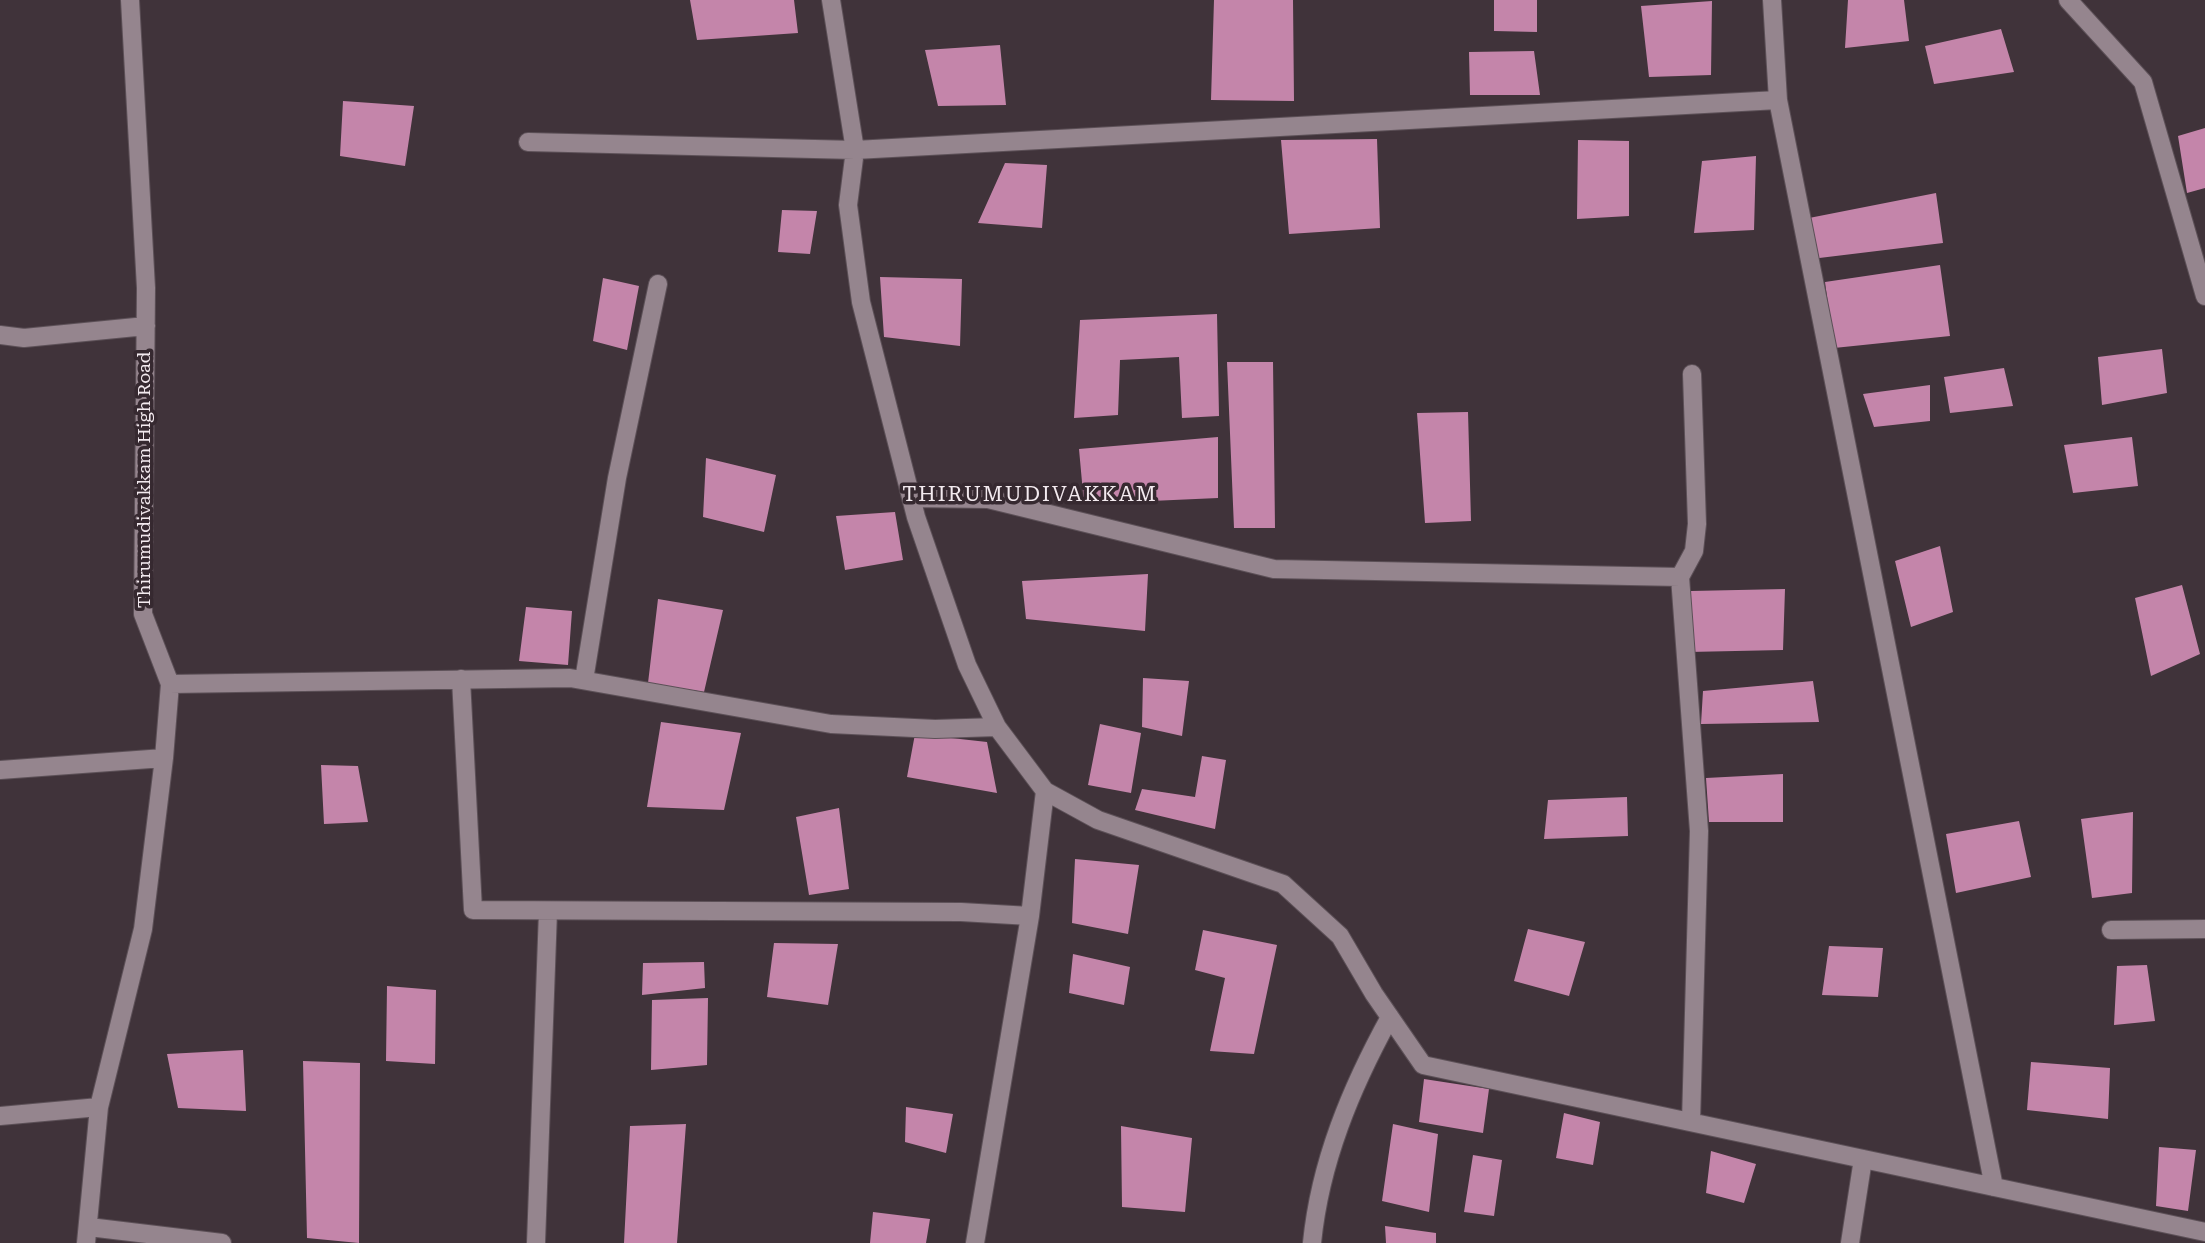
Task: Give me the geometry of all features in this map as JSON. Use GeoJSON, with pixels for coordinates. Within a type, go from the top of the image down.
{"type":"FeatureCollection","features":[{"type":"Feature","properties":{"kind":"street","name":"Thirumudivakkam High Road"},"geometry":{"type":"LineString","coordinates":[[88,1235],[99,1108],[142,929],[164,758],[170,684],[143,614],[146,326],[130,0]]}},
{"type":"Feature","properties":{"kind":"street"},"geometry":{"type":"LineString","coordinates":[[831,0],[855,150],[848,205],[861,302],[911,498],[967,665],[997,727],[1045,791],[1098,820],[1283,884],[1340,936],[1423,1065],[2205,1232]]}},
{"type":"Feature","properties":{"kind":"street"},"geometry":{"type":"LineString","coordinates":[[1772,0],[1778,100],[1994,1187]]}},
{"type":"Feature","properties":{"kind":"street"},"geometry":{"type":"LineString","coordinates":[[2068,0],[2143,82],[2205,296]]}},
{"type":"Feature","properties":{"kind":"street"},"geometry":{"type":"LineString","coordinates":[[528,142],[855,150],[1778,100]]}},
{"type":"Feature","properties":{"kind":"street"},"geometry":{"type":"LineString","coordinates":[[584,680],[617,478],[658,284]]}},
{"type":"Feature","properties":{"kind":"street"},"geometry":{"type":"LineString","coordinates":[[0,335],[24,338],[146,326]]}},
{"type":"Feature","properties":{"kind":"street"},"geometry":{"type":"LineString","coordinates":[[1691,1122],[1699,831],[1680,577],[1694,551],[1698,524],[1692,374]]}},
{"type":"Feature","properties":{"kind":"street"},"geometry":{"type":"LineString","coordinates":[[911,498],[988,499],[1273,569],[1680,577]]}},
{"type":"Feature","properties":{"kind":"street"},"geometry":{"type":"LineString","coordinates":[[170,684],[461,678],[584,680],[831,724],[935,729],[997,727]]}},
{"type":"Feature","properties":{"kind":"street"},"geometry":{"type":"LineString","coordinates":[[461,678],[474,910],[961,912],[1030,916]]}},
{"type":"Feature","properties":{"kind":"street"},"geometry":{"type":"LineString","coordinates":[[0,770],[164,758]]}},
{"type":"Feature","properties":{"kind":"street"},"geometry":{"type":"LineString","coordinates":[[975,1243],[1030,916],[1045,791]]}},
{"type":"Feature","properties":{"kind":"street"},"geometry":{"type":"LineString","coordinates":[[536,1243],[548,911]]}},
{"type":"Feature","properties":{"kind":"street"},"geometry":{"type":"LineString","coordinates":[[2111,930],[2205,929]]}},
{"type":"Feature","properties":{"kind":"street"},"geometry":{"type":"LineString","coordinates":[[1312,1243],[1315,1212],[1355,1081],[1390,1017]]}},
{"type":"Feature","properties":{"kind":"street"},"geometry":{"type":"LineString","coordinates":[[0,1116],[99,1108]]}},
{"type":"Feature","properties":{"kind":"street"},"geometry":{"type":"LineString","coordinates":[[1850,1243],[1863,1159]]}},
{"type":"Feature","properties":{"kind":"street"},"geometry":{"type":"LineString","coordinates":[[88,1235],[222,1243]]}},
{"type":"Feature","properties":{"kind":"building"},"geometry":{"type":"Polygon","coordinates":[[[690,0],[794,0],[798,33],[697,40],[690,0]]]}},
{"type":"Feature","properties":{"kind":"building"},"geometry":{"type":"Polygon","coordinates":[[[1214,0],[1293,0],[1294,101],[1211,100],[1214,0]]]}},
{"type":"Feature","properties":{"kind":"building"},"geometry":{"type":"Polygon","coordinates":[[[1494,0],[1537,0],[1537,32],[1494,31],[1494,0]]]}},
{"type":"Feature","properties":{"kind":"building"},"geometry":{"type":"Polygon","coordinates":[[[1848,0],[1904,0],[1909,41],[1845,48],[1848,0]]]}},
{"type":"Feature","properties":{"kind":"building"},"geometry":{"type":"Polygon","coordinates":[[[1712,1],[1711,75],[1649,77],[1641,6],[1712,1]]]}},
{"type":"Feature","properties":{"kind":"building"},"geometry":{"type":"Polygon","coordinates":[[[2001,29],[2014,72],[1934,84],[1925,46],[2001,29]]]}},
{"type":"Feature","properties":{"kind":"building"},"geometry":{"type":"Polygon","coordinates":[[[1000,45],[1006,105],[938,106],[925,50],[1000,45]]]}},
{"type":"Feature","properties":{"kind":"building"},"geometry":{"type":"Polygon","coordinates":[[[1534,51],[1540,95],[1470,95],[1469,52],[1534,51]]]}},
{"type":"Feature","properties":{"kind":"building"},"geometry":{"type":"Polygon","coordinates":[[[343,101],[414,106],[405,166],[340,156],[343,101]]]}},
{"type":"Feature","properties":{"kind":"building"},"geometry":{"type":"Polygon","coordinates":[[[2205,128],[2205,188],[2187,193],[2178,136],[2205,128]]]}},
{"type":"Feature","properties":{"kind":"building"},"geometry":{"type":"Polygon","coordinates":[[[1377,139],[1380,228],[1289,234],[1281,140],[1377,139]]]}},
{"type":"Feature","properties":{"kind":"building"},"geometry":{"type":"Polygon","coordinates":[[[1578,140],[1629,141],[1629,216],[1577,219],[1578,140]]]}},
{"type":"Feature","properties":{"kind":"building"},"geometry":{"type":"Polygon","coordinates":[[[1756,156],[1754,230],[1694,233],[1702,161],[1756,156]]]}},
{"type":"Feature","properties":{"kind":"building"},"geometry":{"type":"Polygon","coordinates":[[[1005,163],[1047,165],[1042,228],[978,223],[1005,163]]]}},
{"type":"Feature","properties":{"kind":"building"},"geometry":{"type":"Polygon","coordinates":[[[1936,193],[1943,243],[1811,259],[1804,219],[1936,193]]]}},
{"type":"Feature","properties":{"kind":"building"},"geometry":{"type":"Polygon","coordinates":[[[782,210],[817,211],[810,254],[778,252],[782,210]]]}},
{"type":"Feature","properties":{"kind":"building"},"geometry":{"type":"Polygon","coordinates":[[[1940,265],[1950,336],[1834,348],[1825,282],[1940,265]]]}},
{"type":"Feature","properties":{"kind":"building"},"geometry":{"type":"Polygon","coordinates":[[[880,277],[962,279],[960,346],[884,337],[880,277]]]}},
{"type":"Feature","properties":{"kind":"building"},"geometry":{"type":"Polygon","coordinates":[[[603,278],[639,286],[627,350],[593,341],[603,278]]]}},
{"type":"Feature","properties":{"kind":"building"},"geometry":{"type":"Polygon","coordinates":[[[1217,314],[1219,416],[1182,418],[1179,357],[1120,360],[1118,415],[1074,418],[1080,320],[1217,314]]]}},
{"type":"Feature","properties":{"kind":"building"},"geometry":{"type":"Polygon","coordinates":[[[2162,349],[2167,393],[2102,405],[2098,357],[2162,349]]]}},
{"type":"Feature","properties":{"kind":"building"},"geometry":{"type":"Polygon","coordinates":[[[1227,362],[1273,362],[1275,528],[1234,528],[1227,362]]]}},
{"type":"Feature","properties":{"kind":"building"},"geometry":{"type":"Polygon","coordinates":[[[2004,368],[2013,406],[1950,413],[1944,377],[2004,368]]]}},
{"type":"Feature","properties":{"kind":"building"},"geometry":{"type":"Polygon","coordinates":[[[1930,385],[1930,421],[1874,427],[1863,394],[1930,385]]]}},
{"type":"Feature","properties":{"kind":"building"},"geometry":{"type":"Polygon","coordinates":[[[1468,412],[1471,521],[1425,523],[1417,413],[1468,412]]]}},
{"type":"Feature","properties":{"kind":"building"},"geometry":{"type":"Polygon","coordinates":[[[1218,437],[1218,498],[1084,504],[1079,449],[1218,437]]]}},
{"type":"Feature","properties":{"kind":"building"},"geometry":{"type":"Polygon","coordinates":[[[2132,437],[2138,486],[2073,493],[2064,445],[2132,437]]]}},
{"type":"Feature","properties":{"kind":"building"},"geometry":{"type":"Polygon","coordinates":[[[706,458],[776,475],[764,532],[703,517],[706,458]]]}},
{"type":"Feature","properties":{"kind":"building"},"geometry":{"type":"Polygon","coordinates":[[[895,512],[903,560],[845,570],[836,516],[895,512]]]}},
{"type":"Feature","properties":{"kind":"building"},"geometry":{"type":"Polygon","coordinates":[[[1940,546],[1953,612],[1911,627],[1895,561],[1940,546]]]}},
{"type":"Feature","properties":{"kind":"building"},"geometry":{"type":"Polygon","coordinates":[[[1148,574],[1145,631],[1026,619],[1022,581],[1148,574]]]}},
{"type":"Feature","properties":{"kind":"building"},"geometry":{"type":"Polygon","coordinates":[[[2182,585],[2200,654],[2151,676],[2135,598],[2182,585]]]}},
{"type":"Feature","properties":{"kind":"building"},"geometry":{"type":"Polygon","coordinates":[[[1785,589],[1783,650],[1688,652],[1691,591],[1785,589]]]}},
{"type":"Feature","properties":{"kind":"building"},"geometry":{"type":"Polygon","coordinates":[[[658,599],[723,610],[704,692],[648,683],[658,599]]]}},
{"type":"Feature","properties":{"kind":"building"},"geometry":{"type":"Polygon","coordinates":[[[526,607],[572,611],[568,665],[519,661],[526,607]]]}},
{"type":"Feature","properties":{"kind":"building"},"geometry":{"type":"Polygon","coordinates":[[[1143,678],[1189,681],[1182,736],[1142,727],[1143,678]]]}},
{"type":"Feature","properties":{"kind":"building"},"geometry":{"type":"Polygon","coordinates":[[[1813,681],[1819,722],[1701,724],[1703,691],[1813,681]]]}},
{"type":"Feature","properties":{"kind":"building"},"geometry":{"type":"Polygon","coordinates":[[[661,722],[741,733],[724,810],[647,807],[661,722]]]}},
{"type":"Feature","properties":{"kind":"building"},"geometry":{"type":"Polygon","coordinates":[[[1100,724],[1141,733],[1131,793],[1088,785],[1100,724]]]}},
{"type":"Feature","properties":{"kind":"building"},"geometry":{"type":"Polygon","coordinates":[[[915,734],[987,742],[997,793],[907,777],[915,734]]]}},
{"type":"Feature","properties":{"kind":"building"},"geometry":{"type":"Polygon","coordinates":[[[1202,756],[1226,760],[1215,829],[1135,810],[1142,789],[1195,797],[1202,756]]]}},
{"type":"Feature","properties":{"kind":"building"},"geometry":{"type":"Polygon","coordinates":[[[321,765],[358,766],[368,822],[324,824],[321,765]]]}},
{"type":"Feature","properties":{"kind":"building"},"geometry":{"type":"Polygon","coordinates":[[[1783,774],[1783,822],[1709,822],[1706,778],[1783,774]]]}},
{"type":"Feature","properties":{"kind":"building"},"geometry":{"type":"Polygon","coordinates":[[[1627,797],[1628,836],[1544,839],[1548,800],[1627,797]]]}},
{"type":"Feature","properties":{"kind":"building"},"geometry":{"type":"Polygon","coordinates":[[[839,808],[849,889],[809,895],[796,817],[839,808]]]}},
{"type":"Feature","properties":{"kind":"building"},"geometry":{"type":"Polygon","coordinates":[[[2133,812],[2132,893],[2092,898],[2081,819],[2133,812]]]}},
{"type":"Feature","properties":{"kind":"building"},"geometry":{"type":"Polygon","coordinates":[[[2019,821],[2031,877],[1956,893],[1946,834],[2019,821]]]}},
{"type":"Feature","properties":{"kind":"building"},"geometry":{"type":"Polygon","coordinates":[[[1075,859],[1139,865],[1128,934],[1072,923],[1075,859]]]}},
{"type":"Feature","properties":{"kind":"building"},"geometry":{"type":"Polygon","coordinates":[[[1528,929],[1585,942],[1569,996],[1514,981],[1528,929]]]}},
{"type":"Feature","properties":{"kind":"building"},"geometry":{"type":"Polygon","coordinates":[[[1203,930],[1277,945],[1254,1054],[1210,1051],[1225,978],[1195,970],[1203,930]]]}},
{"type":"Feature","properties":{"kind":"building"},"geometry":{"type":"Polygon","coordinates":[[[774,943],[838,944],[828,1005],[767,997],[774,943]]]}},
{"type":"Feature","properties":{"kind":"building"},"geometry":{"type":"Polygon","coordinates":[[[1829,946],[1883,948],[1878,997],[1822,995],[1829,946]]]}},
{"type":"Feature","properties":{"kind":"building"},"geometry":{"type":"Polygon","coordinates":[[[1073,954],[1130,967],[1124,1005],[1069,993],[1073,954]]]}},
{"type":"Feature","properties":{"kind":"building"},"geometry":{"type":"Polygon","coordinates":[[[704,962],[705,988],[642,995],[643,963],[704,962]]]}},
{"type":"Feature","properties":{"kind":"building"},"geometry":{"type":"Polygon","coordinates":[[[2147,965],[2155,1021],[2114,1025],[2117,966],[2147,965]]]}},
{"type":"Feature","properties":{"kind":"building"},"geometry":{"type":"Polygon","coordinates":[[[387,986],[436,990],[435,1064],[386,1061],[387,986]]]}},
{"type":"Feature","properties":{"kind":"building"},"geometry":{"type":"Polygon","coordinates":[[[708,998],[707,1065],[651,1070],[652,1000],[708,998]]]}},
{"type":"Feature","properties":{"kind":"building"},"geometry":{"type":"Polygon","coordinates":[[[243,1050],[246,1111],[178,1108],[167,1054],[243,1050]]]}},
{"type":"Feature","properties":{"kind":"building"},"geometry":{"type":"Polygon","coordinates":[[[303,1061],[360,1063],[359,1243],[307,1238],[303,1061]]]}},
{"type":"Feature","properties":{"kind":"building"},"geometry":{"type":"Polygon","coordinates":[[[2031,1062],[2110,1068],[2108,1119],[2027,1110],[2031,1062]]]}},
{"type":"Feature","properties":{"kind":"building"},"geometry":{"type":"Polygon","coordinates":[[[1424,1079],[1489,1089],[1483,1133],[1419,1122],[1424,1079]]]}},
{"type":"Feature","properties":{"kind":"building"},"geometry":{"type":"Polygon","coordinates":[[[906,1107],[953,1114],[946,1153],[905,1142],[906,1107]]]}},
{"type":"Feature","properties":{"kind":"building"},"geometry":{"type":"Polygon","coordinates":[[[1564,1113],[1600,1122],[1593,1165],[1556,1158],[1564,1113]]]}},
{"type":"Feature","properties":{"kind":"building"},"geometry":{"type":"Polygon","coordinates":[[[686,1124],[677,1243],[624,1243],[630,1126],[686,1124]]]}},
{"type":"Feature","properties":{"kind":"building"},"geometry":{"type":"Polygon","coordinates":[[[1393,1124],[1438,1134],[1429,1212],[1382,1201],[1393,1124]]]}},
{"type":"Feature","properties":{"kind":"building"},"geometry":{"type":"Polygon","coordinates":[[[1121,1126],[1192,1138],[1185,1212],[1122,1207],[1121,1126]]]}},
{"type":"Feature","properties":{"kind":"building"},"geometry":{"type":"Polygon","coordinates":[[[2159,1147],[2196,1150],[2188,1211],[2156,1206],[2159,1147]]]}},
{"type":"Feature","properties":{"kind":"building"},"geometry":{"type":"Polygon","coordinates":[[[1711,1151],[1756,1164],[1744,1203],[1706,1193],[1711,1151]]]}},
{"type":"Feature","properties":{"kind":"building"},"geometry":{"type":"Polygon","coordinates":[[[1473,1155],[1502,1160],[1494,1216],[1464,1212],[1473,1155]]]}},
{"type":"Feature","properties":{"kind":"building"},"geometry":{"type":"Polygon","coordinates":[[[873,1212],[930,1219],[926,1243],[870,1243],[873,1212]]]}},
{"type":"Feature","properties":{"kind":"building"},"geometry":{"type":"Polygon","coordinates":[[[1385,1226],[1436,1233],[1436,1243],[1386,1243],[1385,1226]]]}},
{"type":"Feature","properties":{"kind":"district","name":"THIRUMUDIVAKKAM"},"geometry":{"type":"Point","coordinates":[1030,495]}}]}
